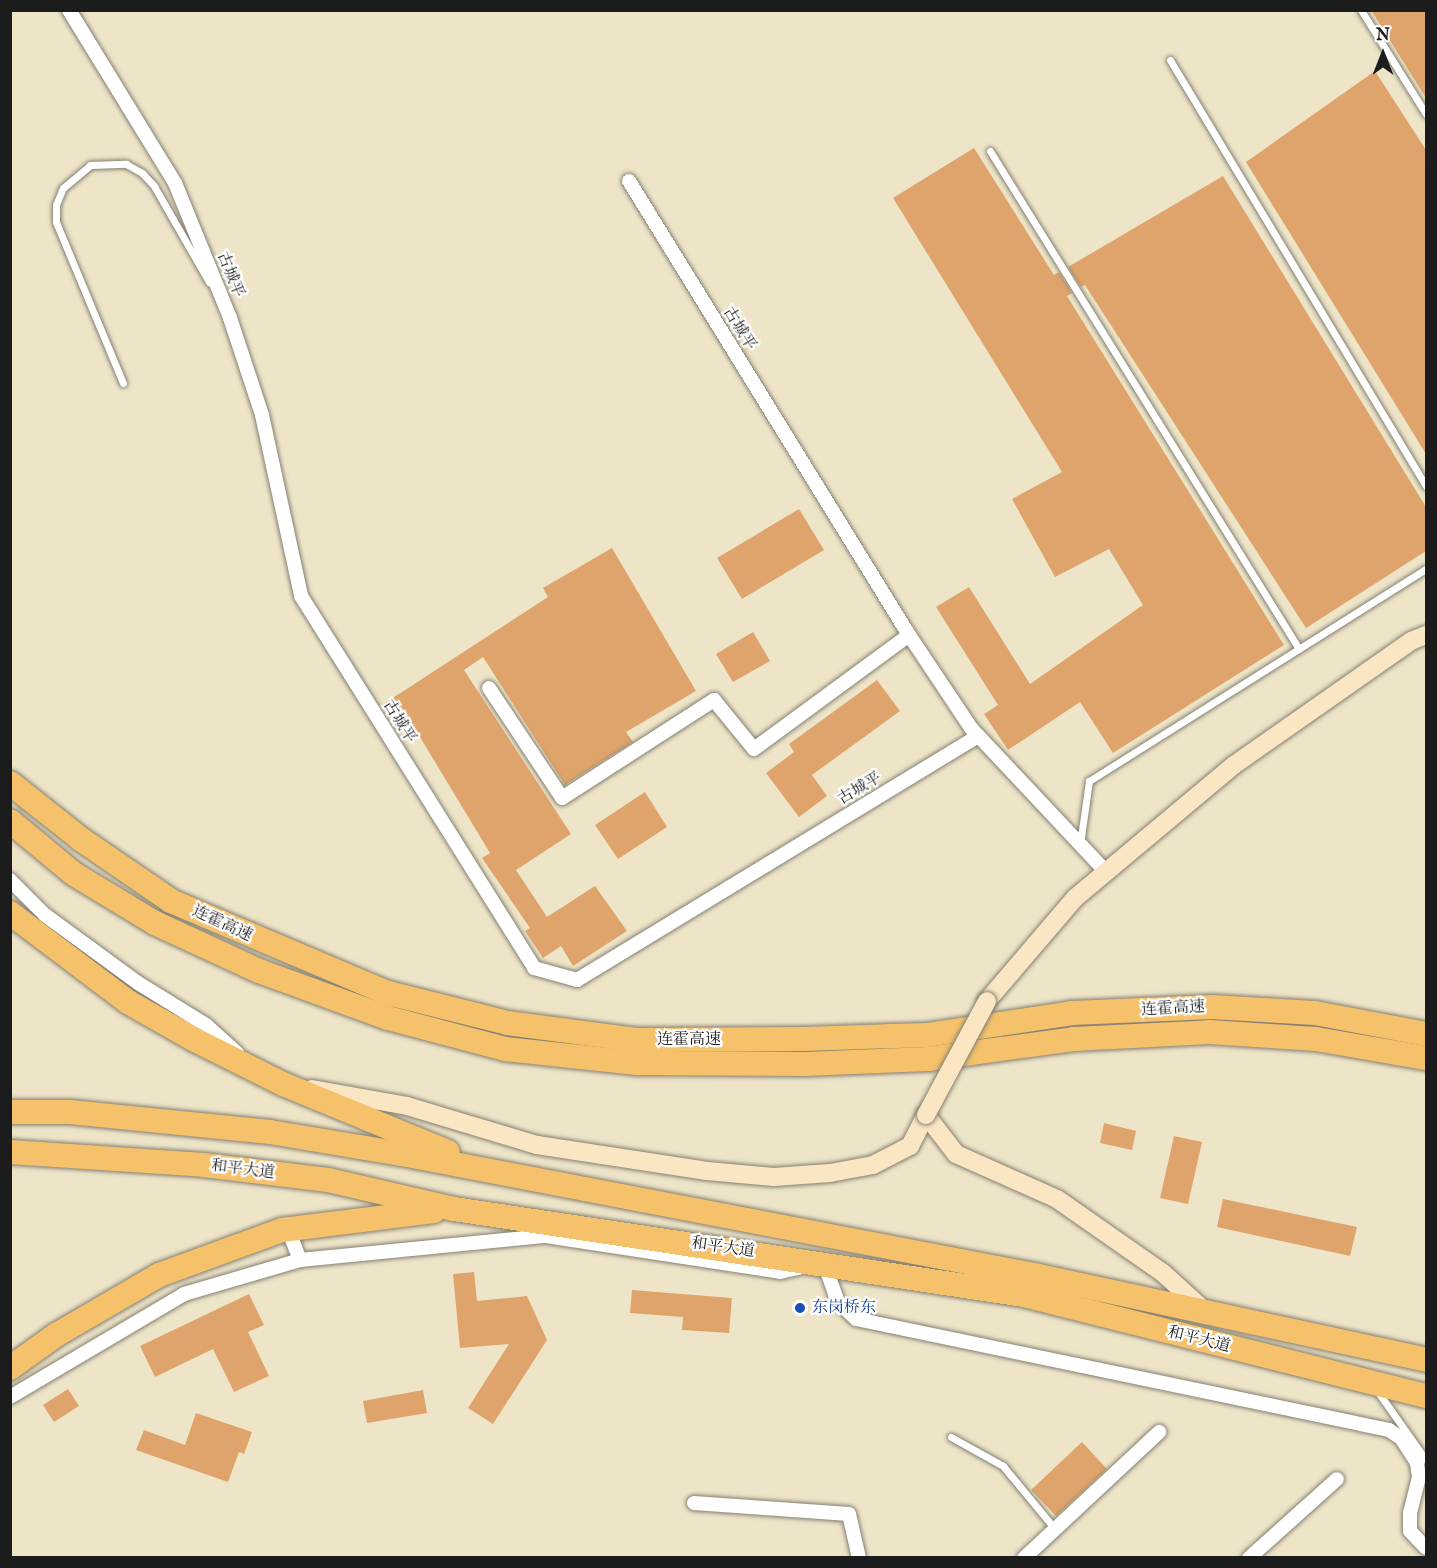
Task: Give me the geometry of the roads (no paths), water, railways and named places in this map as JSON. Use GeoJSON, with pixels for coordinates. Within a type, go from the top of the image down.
{"type":"FeatureCollection","features":[{"type":"Feature","properties":{"kind":"highway","name":"连霍高速"},"geometry":{"type":"LineString","coordinates":[[10,783],[82,840],[171,901],[388,993],[507,1023],[636,1040],[804,1039],[927,1035],[1072,1013],[1212,1006],[1315,1013],[1426,1034]]}},
{"type":"Feature","properties":{"kind":"highway","name":"连霍高速"},"geometry":{"type":"LineString","coordinates":[[10,821],[74,874],[176,933],[260,971],[388,1018],[505,1049],[637,1063],[805,1064],[928,1059],[1074,1039],[1210,1032],[1316,1039],[1426,1058]]}},
{"type":"Feature","properties":{"kind":"highway"},"geometry":{"type":"LineString","coordinates":[[10,913],[128,1002],[283,1083],[502,1173]]}},
{"type":"Feature","properties":{"kind":"highway","name":"和平大道"},"geometry":{"type":"LineString","coordinates":[[10,1112],[70,1112],[270,1132],[502,1173],[1039,1276],[1210,1316],[1426,1360]]}},
{"type":"Feature","properties":{"kind":"highway","name":"和平大道"},"geometry":{"type":"LineString","coordinates":[[10,1152],[192,1164],[317,1179],[454,1209],[824,1263],[1024,1295],[1426,1396]]}},
{"type":"Feature","properties":{"kind":"highway"},"geometry":{"type":"LineString","coordinates":[[10,1368],[56,1335],[159,1275],[288,1229],[454,1209]]}},
{"type":"Feature","properties":{"kind":"main road"},"geometry":{"type":"LineString","coordinates":[[283,1083],[407,1106],[537,1145],[707,1171],[774,1177],[830,1173],[873,1165],[910,1146],[987,1001],[1075,898],[1234,765],[1411,640],[1426,635]]}},
{"type":"Feature","properties":{"kind":"main road"},"geometry":{"type":"LineString","coordinates":[[926,1115],[957,1154],[1057,1199],[1163,1273],[1210,1316]]}},
{"type":"Feature","properties":{"kind":"street","name":"古城平"},"geometry":{"type":"LineString","coordinates":[[69,10],[174,183],[230,318],[262,416],[301,596],[534,968],[577,980],[978,736]]}},
{"type":"Feature","properties":{"kind":"street","name":"古城平"},"geometry":{"type":"LineString","coordinates":[[628,181],[909,635],[978,736],[1106,872]]}},
{"type":"Feature","properties":{"kind":"street"},"geometry":{"type":"LineString","coordinates":[[489,688],[562,798],[714,700],[754,749],[909,635]]}},
{"type":"Feature","properties":{"kind":"street"},"geometry":{"type":"LineString","coordinates":[[10,880],[45,915],[138,983],[206,1025],[252,1067]]}},
{"type":"Feature","properties":{"kind":"street"},"geometry":{"type":"LineString","coordinates":[[288,1229],[300,1260]]}},
{"type":"Feature","properties":{"kind":"street"},"geometry":{"type":"LineString","coordinates":[[10,1397],[184,1294],[300,1260],[546,1236],[780,1272],[824,1263],[838,1302],[856,1318],[1389,1430],[1401,1438],[1417,1462],[1419,1477],[1410,1512],[1410,1531],[1426,1548]]}},
{"type":"Feature","properties":{"kind":"street"},"geometry":{"type":"LineString","coordinates":[[1024,1557],[1159,1432]]}},
{"type":"Feature","properties":{"kind":"street"},"geometry":{"type":"LineString","coordinates":[[1249,1557],[1337,1479]]}},
{"type":"Feature","properties":{"kind":"street"},"geometry":{"type":"LineString","coordinates":[[694,1503],[849,1514],[859,1557]]}},
{"type":"Feature","properties":{"kind":"lane"},"geometry":{"type":"LineString","coordinates":[[1361,10],[1426,114]]}},
{"type":"Feature","properties":{"kind":"lane"},"geometry":{"type":"LineString","coordinates":[[1170,60],[1426,486]]}},
{"type":"Feature","properties":{"kind":"lane"},"geometry":{"type":"LineString","coordinates":[[990,151],[1299,649]]}},
{"type":"Feature","properties":{"kind":"lane"},"geometry":{"type":"LineString","coordinates":[[123,383],[56,222],[56,204],[75,174],[90,165],[108,162],[126,164],[142,172],[154,186],[230,318]]}},
{"type":"Feature","properties":{"kind":"lane"},"geometry":{"type":"LineString","coordinates":[[1080,844],[1089,781],[1426,569]]}},
{"type":"Feature","properties":{"kind":"lane"},"geometry":{"type":"LineString","coordinates":[[1373,1384],[1426,1460]]}},
{"type":"Feature","properties":{"kind":"lane"},"geometry":{"type":"LineString","coordinates":[[951,1437],[1003,1466],[1055,1529]]}},
{"type":"Feature","properties":{"kind":"place","name":"东岗桥东"},"geometry":{"type":"Point","coordinates":[800,1308]}}]}
